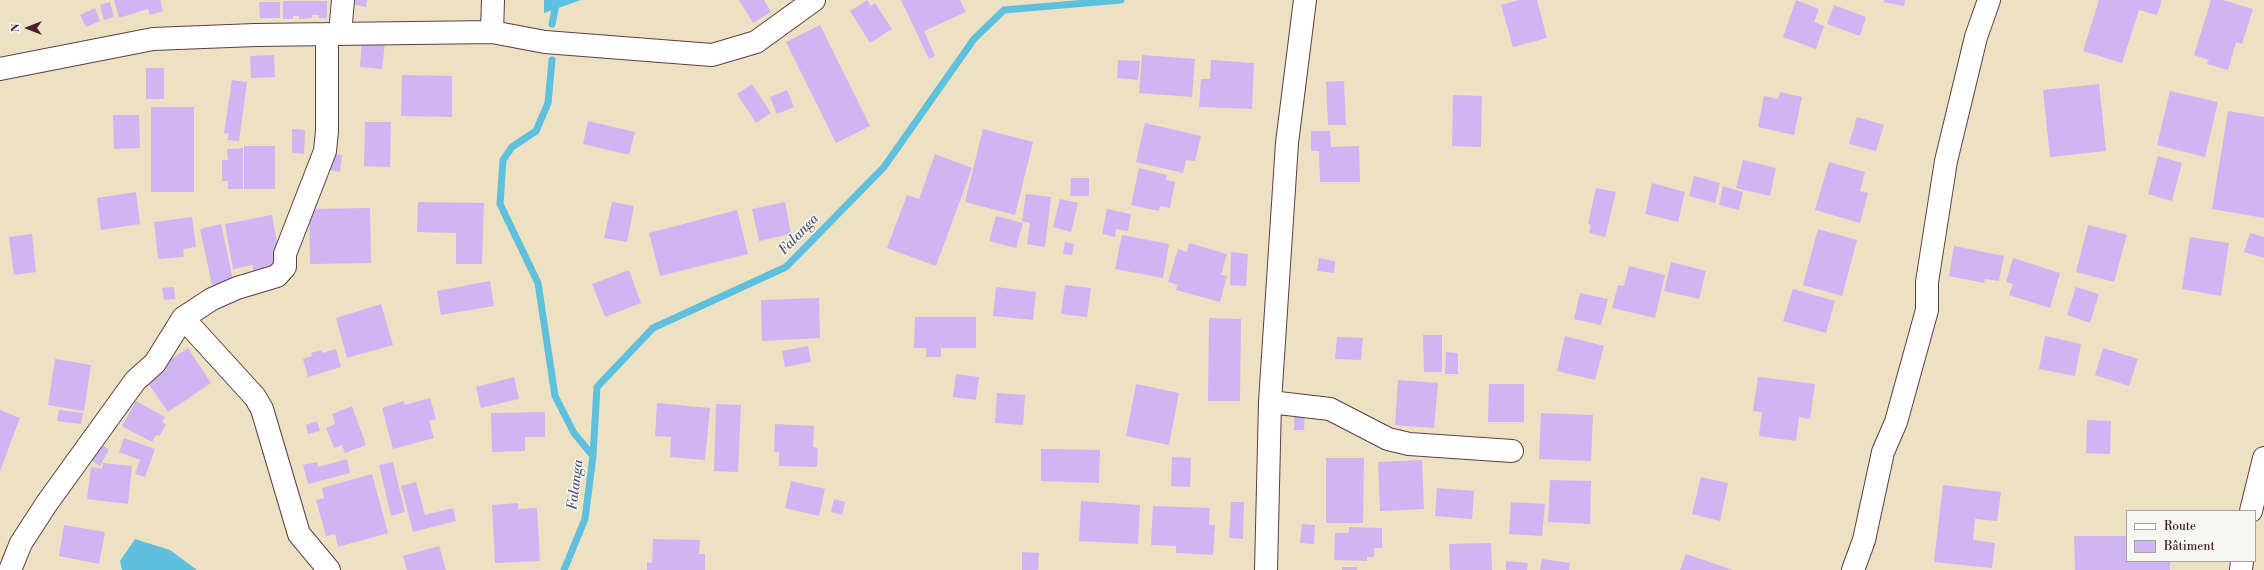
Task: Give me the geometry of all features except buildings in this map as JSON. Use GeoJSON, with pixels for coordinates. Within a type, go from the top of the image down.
{"type":"FeatureCollection","features":[{"type":"Feature","properties":{"kind":"street"},"geometry":{"type":"LineString","coordinates":[[10,570],[21,543],[47,503],[135,381],[155,363],[183,318],[212,299],[237,288],[277,276],[285,267],[285,254],[324,151],[327,131],[333,34],[343,0]]}},
{"type":"Feature","properties":{"kind":"street"},"geometry":{"type":"LineString","coordinates":[[492,32],[493,0]]}},
{"type":"Feature","properties":{"kind":"street"},"geometry":{"type":"LineString","coordinates":[[1,62],[153,39],[333,34],[492,32],[567,44],[712,55],[756,42],[814,0]]}},
{"type":"Feature","properties":{"kind":"street"},"geometry":{"type":"LineString","coordinates":[[1853,570],[1864,540],[1883,452],[1896,422],[1927,310],[1927,282],[1946,161],[1976,38],[1990,0]]}},
{"type":"Feature","properties":{"kind":"street"},"geometry":{"type":"LineString","coordinates":[[1266,570],[1270,402],[1287,143],[1305,2]]}},
{"type":"Feature","properties":{"kind":"street"},"geometry":{"type":"LineString","coordinates":[[183,318],[255,397],[262,409],[299,534],[329,570]]}},
{"type":"Feature","properties":{"kind":"street"},"geometry":{"type":"LineString","coordinates":[[1270,402],[1330,409],[1388,439],[1409,444],[1512,451]]}},
{"type":"Feature","properties":{"kind":"street"},"geometry":{"type":"LineString","coordinates":[[2251,510],[2264,458]]}},
{"type":"Feature","properties":{"kind":"water"},"geometry":{"type":"Polygon","coordinates":[[[544,0],[581,0],[544,13],[544,0]]]}},
{"type":"Feature","properties":{"kind":"water"},"geometry":{"type":"Polygon","coordinates":[[[135,539],[170,550],[197,570],[122,570],[120,561],[135,539]]]}},
{"type":"Feature","properties":{"kind":"waterway"},"geometry":{"type":"LineString","coordinates":[[552,24],[557,0]]}},
{"type":"Feature","properties":{"kind":"waterway","name":"Falanga"},"geometry":{"type":"LineString","coordinates":[[564,570],[585,519],[593,456],[597,387],[653,328],[786,267],[884,167],[974,39],[1004,10],[1121,0]]}},
{"type":"Feature","properties":{"kind":"waterway"},"geometry":{"type":"LineString","coordinates":[[552,60],[548,103],[536,131],[512,147],[503,160],[500,204],[538,283],[555,396],[574,433],[593,456]]}}]}
